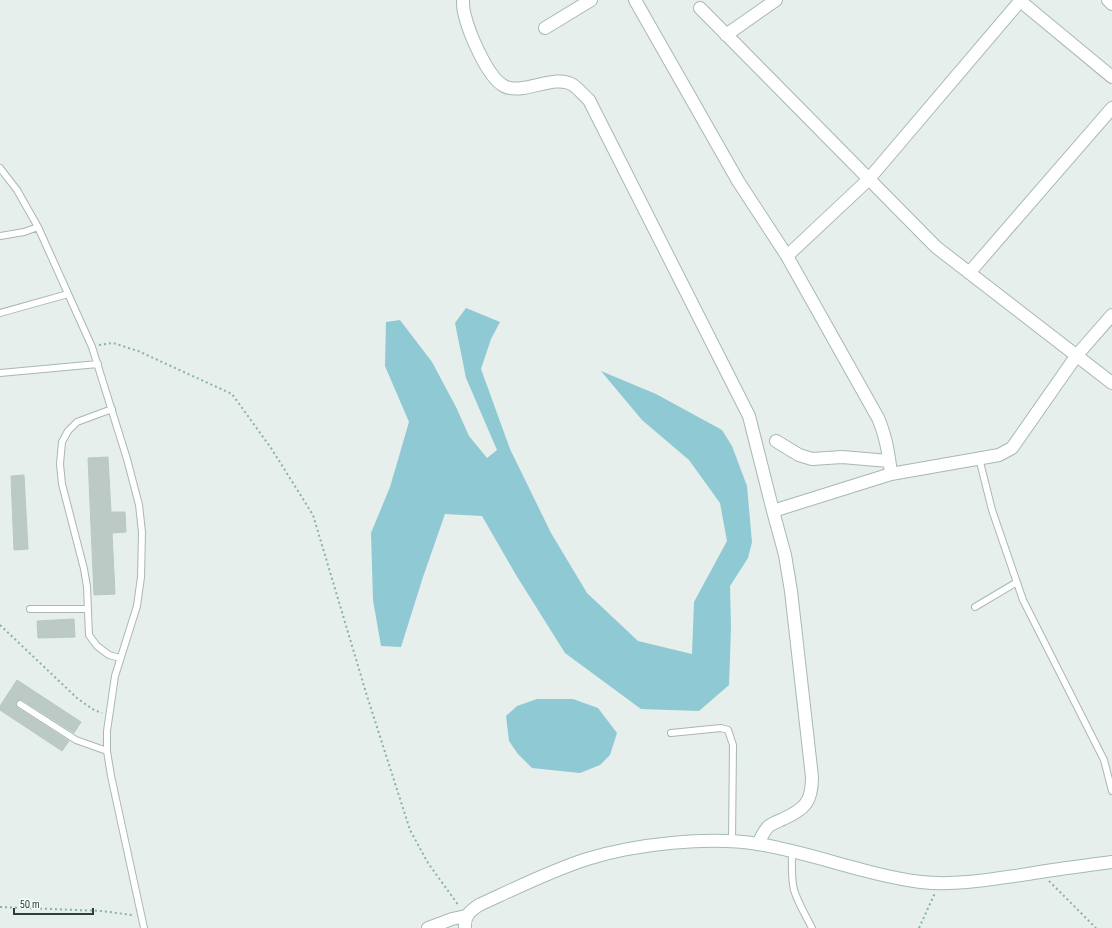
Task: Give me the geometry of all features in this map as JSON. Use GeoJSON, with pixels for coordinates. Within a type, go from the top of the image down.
{"type":"FeatureCollection","features":[{"type":"Feature","properties":{"kind":"street"},"geometry":{"type":"LineString","coordinates":[[463,0],[463,11],[480,56],[492,76],[504,86],[517,88],[558,82],[572,85],[589,100],[749,416],[785,555],[812,777],[812,789],[806,804],[799,812],[769,826],[762,834],[758,844]]}},
{"type":"Feature","properties":{"kind":"street"},"geometry":{"type":"LineString","coordinates":[[545,28],[591,0]]}},
{"type":"Feature","properties":{"kind":"street"},"geometry":{"type":"LineString","coordinates":[[635,0],[738,181],[787,256],[878,418],[885,434],[891,474]]}},
{"type":"Feature","properties":{"kind":"street"},"geometry":{"type":"LineString","coordinates":[[726,35],[776,0]]}},
{"type":"Feature","properties":{"kind":"street"},"geometry":{"type":"LineString","coordinates":[[787,256],[868,180],[1020,0],[1112,76]]}},
{"type":"Feature","properties":{"kind":"street"},"geometry":{"type":"LineString","coordinates":[[1108,0],[1112,4]]}},
{"type":"Feature","properties":{"kind":"street"},"geometry":{"type":"LineString","coordinates":[[700,8],[868,180],[936,247],[1112,383]]}},
{"type":"Feature","properties":{"kind":"street"},"geometry":{"type":"LineString","coordinates":[[969,273],[1112,108]]}},
{"type":"Feature","properties":{"kind":"street"},"geometry":{"type":"LineString","coordinates":[[773,510],[891,474],[999,455],[1012,448],[1077,355],[1112,315]]}},
{"type":"Feature","properties":{"kind":"street"},"geometry":{"type":"LineString","coordinates":[[776,441],[799,455],[812,459],[842,457],[890,461]]}},
{"type":"Feature","properties":{"kind":"street"},"geometry":{"type":"LineString","coordinates":[[428,928],[452,919],[466,922],[471,910],[479,905],[549,873],[609,853],[639,847],[687,843],[732,842],[758,844],[894,877],[921,882],[940,883],[990,879],[1112,862]]}},
{"type":"Feature","properties":{"kind":"lane"},"geometry":{"type":"LineString","coordinates":[[0,168],[17,190],[38,228],[92,347],[127,459],[137,499],[142,532],[141,577],[137,606],[115,676],[107,731],[107,751],[111,776],[144,928]]}},
{"type":"Feature","properties":{"kind":"lane"},"geometry":{"type":"LineString","coordinates":[[0,236],[38,228]]}},
{"type":"Feature","properties":{"kind":"lane"},"geometry":{"type":"LineString","coordinates":[[0,313],[68,294]]}},
{"type":"Feature","properties":{"kind":"lane"},"geometry":{"type":"LineString","coordinates":[[0,373],[98,364]]}},
{"type":"Feature","properties":{"kind":"lane"},"geometry":{"type":"LineString","coordinates":[[112,409],[77,422],[68,431],[62,442],[60,464],[62,484],[84,569],[87,587],[89,634],[97,646],[109,655],[120,658]]}},
{"type":"Feature","properties":{"kind":"lane"},"geometry":{"type":"LineString","coordinates":[[979,458],[992,510],[1022,600],[1104,760],[1112,791]]}},
{"type":"Feature","properties":{"kind":"lane"},"geometry":{"type":"LineString","coordinates":[[975,607],[1017,582]]}},
{"type":"Feature","properties":{"kind":"lane"},"geometry":{"type":"LineString","coordinates":[[30,609],[88,609]]}},
{"type":"Feature","properties":{"kind":"lane"},"geometry":{"type":"LineString","coordinates":[[20,704],[76,740],[107,751]]}},
{"type":"Feature","properties":{"kind":"lane"},"geometry":{"type":"LineString","coordinates":[[671,733],[721,728],[728,730],[733,745],[732,842]]}},
{"type":"Feature","properties":{"kind":"lane"},"geometry":{"type":"LineString","coordinates":[[792,852],[794,889],[812,928]]}},
{"type":"Feature","properties":{"kind":"path"},"geometry":{"type":"LineString","coordinates":[[92,347],[113,343],[138,351],[232,394],[271,448],[313,515],[367,696],[410,830],[428,863],[466,922]]}},
{"type":"Feature","properties":{"kind":"path"},"geometry":{"type":"LineString","coordinates":[[0,625],[78,698],[94,710],[109,716]]}},
{"type":"Feature","properties":{"kind":"path"},"geometry":{"type":"LineString","coordinates":[[1040,872],[1096,928]]}},
{"type":"Feature","properties":{"kind":"path"},"geometry":{"type":"LineString","coordinates":[[919,928],[940,883]]}},
{"type":"Feature","properties":{"kind":"path"},"geometry":{"type":"LineString","coordinates":[[0,907],[102,911],[141,916]]}},
{"type":"Feature","properties":{"kind":"water"},"geometry":{"type":"Polygon","coordinates":[[[466,308],[500,322],[491,339],[481,369],[510,449],[551,533],[587,593],[638,641],[692,654],[694,602],[727,541],[720,503],[689,460],[642,420],[601,371],[656,394],[722,430],[732,446],[747,486],[752,542],[748,558],[730,586],[731,627],[729,685],[699,711],[641,709],[565,653],[516,575],[482,516],[445,514],[401,647],[381,646],[373,600],[371,533],[390,487],[409,422],[385,366],[386,322],[400,320],[432,362],[456,407],[469,436],[487,458],[497,450],[466,378],[455,323],[466,308]]]}},
{"type":"Feature","properties":{"kind":"water"},"geometry":{"type":"Polygon","coordinates":[[[537,699],[573,699],[598,708],[617,733],[610,755],[600,765],[580,773],[532,768],[518,754],[509,741],[506,716],[517,706],[537,699]]]}},
{"type":"Feature","properties":{"kind":"building"},"geometry":{"type":"Polygon","coordinates":[[[108,457],[111,512],[125,512],[126,532],[112,533],[115,594],[94,595],[88,458],[108,457]]]}},
{"type":"Feature","properties":{"kind":"building"},"geometry":{"type":"Polygon","coordinates":[[[24,475],[28,549],[14,550],[11,476],[24,475]]]}},
{"type":"Feature","properties":{"kind":"building"},"geometry":{"type":"Polygon","coordinates":[[[74,619],[75,637],[38,638],[37,621],[74,619]]]}},
{"type":"Feature","properties":{"kind":"building"},"geometry":{"type":"Polygon","coordinates":[[[17,680],[81,722],[74,733],[22,700],[16,701],[18,708],[69,741],[62,751],[0,710],[0,706],[17,680]]]}}]}
